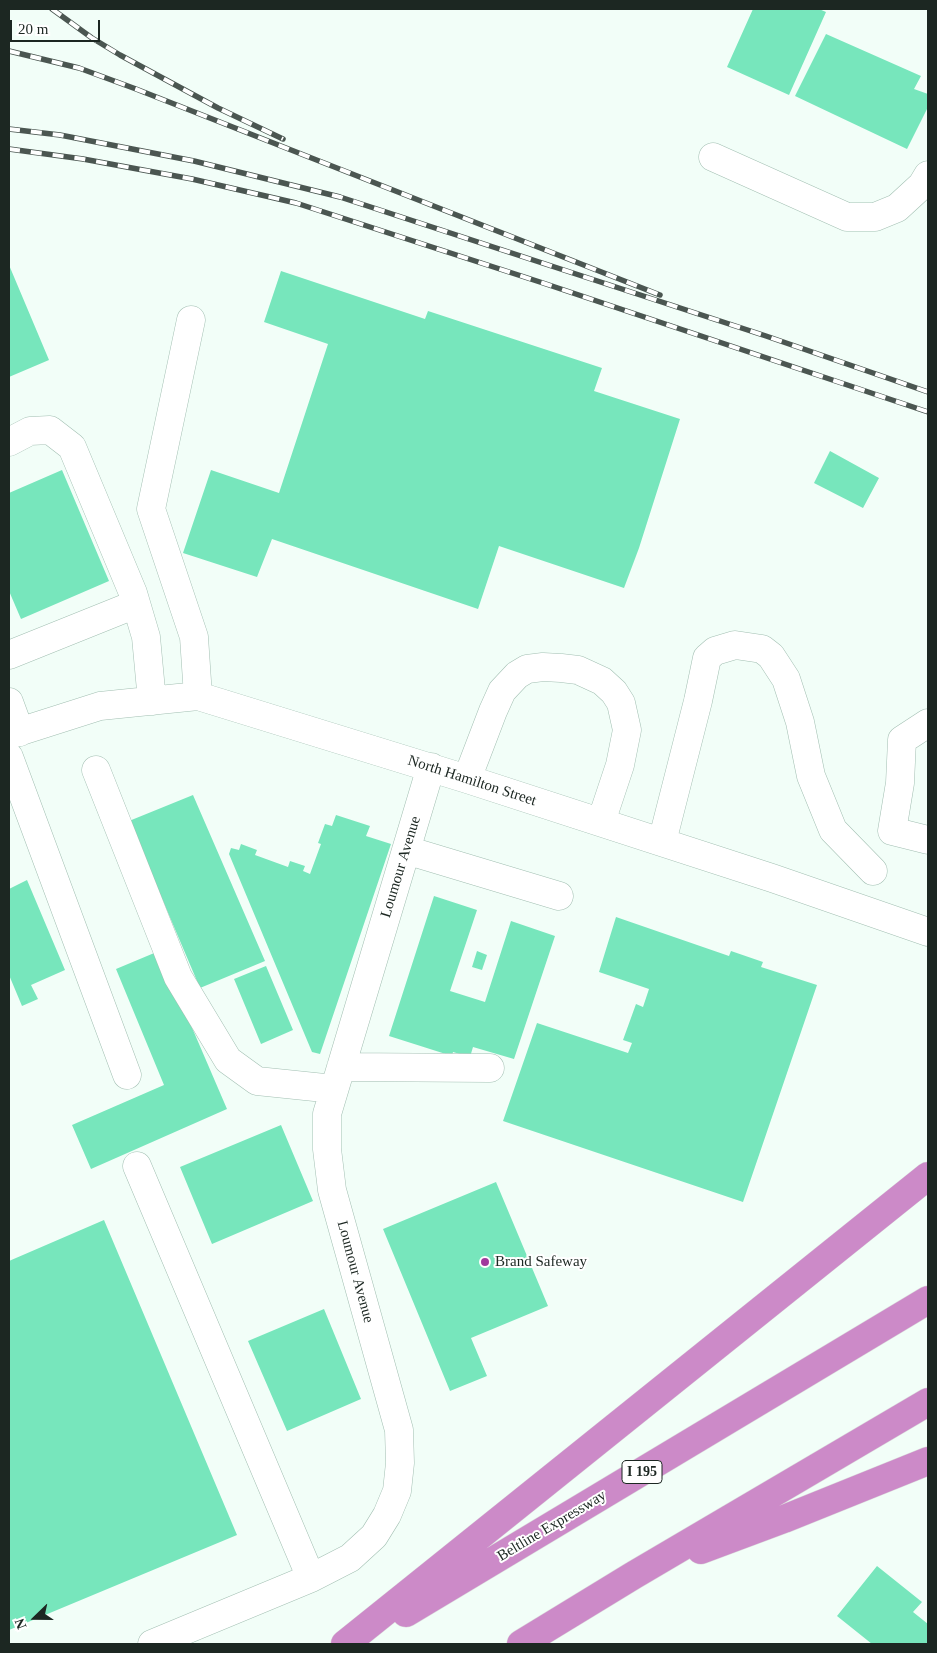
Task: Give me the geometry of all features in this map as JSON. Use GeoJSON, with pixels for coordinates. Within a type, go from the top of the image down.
{"type":"FeatureCollection","features":[{"type":"Feature","properties":{"kind":"highway"},"geometry":{"type":"LineString","coordinates":[[345,1644],[928,1176]]}},
{"type":"Feature","properties":{"kind":"highway","name":"Beltline Expressway"},"geometry":{"type":"LineString","coordinates":[[355,1644],[928,1300]]}},
{"type":"Feature","properties":{"kind":"highway"},"geometry":{"type":"LineString","coordinates":[[521,1644],[634,1575],[928,1402]]}},
{"type":"Feature","properties":{"kind":"highway"},"geometry":{"type":"LineString","coordinates":[[634,1575],[784,1519],[928,1461]]}},
{"type":"Feature","properties":{"kind":"street"},"geometry":{"type":"LineString","coordinates":[[713,157],[847,217],[875,217],[897,208],[922,185],[928,176]]}},
{"type":"Feature","properties":{"kind":"street"},"geometry":{"type":"LineString","coordinates":[[191,320],[151,509],[194,638],[198,696]]}},
{"type":"Feature","properties":{"kind":"street"},"geometry":{"type":"LineString","coordinates":[[9,442],[30,431],[50,430],[72,447],[136,604],[146,637],[152,701]]}},
{"type":"Feature","properties":{"kind":"street"},"geometry":{"type":"LineString","coordinates":[[9,656],[136,604]]}},
{"type":"Feature","properties":{"kind":"street"},"geometry":{"type":"LineString","coordinates":[[662,842],[707,658],[715,652],[735,645],[762,649],[771,656],[786,679],[800,722],[811,776],[833,830],[873,870]]}},
{"type":"Feature","properties":{"kind":"street"},"geometry":{"type":"LineString","coordinates":[[467,779],[502,691],[517,675],[527,669],[561,668],[578,670],[602,681],[614,692],[621,703],[627,730],[620,765],[601,822]]}},
{"type":"Feature","properties":{"kind":"street","name":"North Hamilton Street"},"geometry":{"type":"LineString","coordinates":[[14,733],[100,706],[198,696],[431,767],[662,842],[928,932]]}},
{"type":"Feature","properties":{"kind":"street"},"geometry":{"type":"LineString","coordinates":[[9,702],[14,733]]}},
{"type":"Feature","properties":{"kind":"street"},"geometry":{"type":"LineString","coordinates":[[856,907],[892,831],[900,783],[902,740],[928,723]]}},
{"type":"Feature","properties":{"kind":"street"},"geometry":{"type":"LineString","coordinates":[[9,757],[127,1075]]}},
{"type":"Feature","properties":{"kind":"street","name":"Loumour Avenue"},"geometry":{"type":"LineString","coordinates":[[152,1644],[311,1578],[350,1558],[374,1536],[387,1515],[397,1492],[400,1463],[399,1430],[332,1190],[327,1149],[327,1114],[431,767]]}},
{"type":"Feature","properties":{"kind":"street"},"geometry":{"type":"LineString","coordinates":[[96,770],[178,977],[228,1060],[257,1081],[490,1068]]}},
{"type":"Feature","properties":{"kind":"street"},"geometry":{"type":"LineString","coordinates":[[892,831],[928,840]]}},
{"type":"Feature","properties":{"kind":"street"},"geometry":{"type":"LineString","coordinates":[[406,850],[558,896]]}},
{"type":"Feature","properties":{"kind":"street"},"geometry":{"type":"LineString","coordinates":[[137,1166],[311,1578]]}},
{"type":"Feature","properties":{"kind":"building"},"geometry":{"type":"Polygon","coordinates":[[[753,9],[819,9],[826,12],[789,95],[727,67],[753,9]]]}},
{"type":"Feature","properties":{"kind":"building"},"geometry":{"type":"Polygon","coordinates":[[[826,34],[921,76],[914,89],[928,94],[928,107],[907,149],[795,96],[826,34]]]}},
{"type":"Feature","properties":{"kind":"building"},"geometry":{"type":"Polygon","coordinates":[[[9,265],[49,360],[9,377],[9,265]]]}},
{"type":"Feature","properties":{"kind":"building"},"geometry":{"type":"Polygon","coordinates":[[[281,271],[425,319],[428,311],[602,368],[594,391],[680,419],[639,548],[624,588],[499,546],[478,609],[272,539],[257,577],[183,553],[211,470],[279,493],[328,344],[264,322],[281,271]]]}},
{"type":"Feature","properties":{"kind":"building"},"geometry":{"type":"Polygon","coordinates":[[[830,451],[879,478],[863,508],[814,483],[830,451]]]}},
{"type":"Feature","properties":{"kind":"building"},"geometry":{"type":"Polygon","coordinates":[[[62,470],[109,581],[21,619],[9,591],[9,493],[62,470]]]}},
{"type":"Feature","properties":{"kind":"building"},"geometry":{"type":"Polygon","coordinates":[[[193,795],[265,961],[200,988],[129,821],[193,795]]]}},
{"type":"Feature","properties":{"kind":"building"},"geometry":{"type":"Polygon","coordinates":[[[336,815],[370,826],[366,836],[391,844],[320,1054],[312,1052],[229,854],[231,848],[239,850],[241,844],[257,850],[255,855],[288,867],[290,861],[305,866],[303,871],[310,874],[321,844],[318,843],[325,824],[332,826],[336,815]]]}},
{"type":"Feature","properties":{"kind":"building"},"geometry":{"type":"Polygon","coordinates":[[[27,880],[65,970],[31,985],[38,999],[22,1006],[9,975],[9,889],[27,880]]]}},
{"type":"Feature","properties":{"kind":"building"},"geometry":{"type":"Polygon","coordinates":[[[434,896],[477,910],[450,991],[485,1002],[511,921],[555,936],[514,1059],[473,1047],[470,1057],[453,1052],[452,1056],[389,1036],[434,896]]]}},
{"type":"Feature","properties":{"kind":"building"},"geometry":{"type":"Polygon","coordinates":[[[616,917],[729,956],[731,951],[763,962],[761,967],[817,985],[743,1202],[503,1121],[537,1023],[628,1053],[632,1043],[623,1040],[636,1004],[643,1007],[649,989],[599,972],[616,917]]]}},
{"type":"Feature","properties":{"kind":"building"},"geometry":{"type":"Polygon","coordinates":[[[159,951],[227,1109],[91,1169],[72,1125],[164,1085],[116,969],[159,951]]]}},
{"type":"Feature","properties":{"kind":"building"},"geometry":{"type":"Polygon","coordinates":[[[477,951],[487,955],[482,970],[472,967],[477,951]]]}},
{"type":"Feature","properties":{"kind":"building"},"geometry":{"type":"Polygon","coordinates":[[[266,966],[293,1030],[261,1044],[234,979],[266,966]]]}},
{"type":"Feature","properties":{"kind":"building"},"geometry":{"type":"Polygon","coordinates":[[[281,1125],[313,1201],[212,1244],[180,1167],[281,1125]]]}},
{"type":"Feature","properties":{"kind":"building"},"geometry":{"type":"Polygon","coordinates":[[[496,1182],[548,1306],[471,1338],[487,1376],[450,1391],[383,1229],[496,1182]]]}},
{"type":"Feature","properties":{"kind":"building"},"geometry":{"type":"Polygon","coordinates":[[[104,1220],[237,1535],[9,1630],[9,1261],[104,1220]]]}},
{"type":"Feature","properties":{"kind":"building"},"geometry":{"type":"Polygon","coordinates":[[[324,1309],[361,1399],[287,1431],[248,1341],[324,1309]]]}},
{"type":"Feature","properties":{"kind":"building"},"geometry":{"type":"Polygon","coordinates":[[[877,1566],[922,1602],[913,1612],[928,1624],[928,1644],[872,1644],[837,1616],[877,1566]]]}},
{"type":"Feature","properties":{"kind":"railway"},"geometry":{"type":"LineString","coordinates":[[52,9],[92,38],[120,55],[218,108],[283,139]]}},
{"type":"Feature","properties":{"kind":"railway"},"geometry":{"type":"LineString","coordinates":[[9,51],[79,68],[136,89],[660,295]]}},
{"type":"Feature","properties":{"kind":"railway"},"geometry":{"type":"LineString","coordinates":[[9,129],[60,135],[194,161],[340,197],[766,336],[928,392]]}},
{"type":"Feature","properties":{"kind":"railway"},"geometry":{"type":"LineString","coordinates":[[9,149],[83,159],[192,179],[296,203],[543,283],[928,412]]}},
{"type":"Feature","properties":{"kind":"place","name":"Brand Safeway"},"geometry":{"type":"Point","coordinates":[485,1262]}}]}
